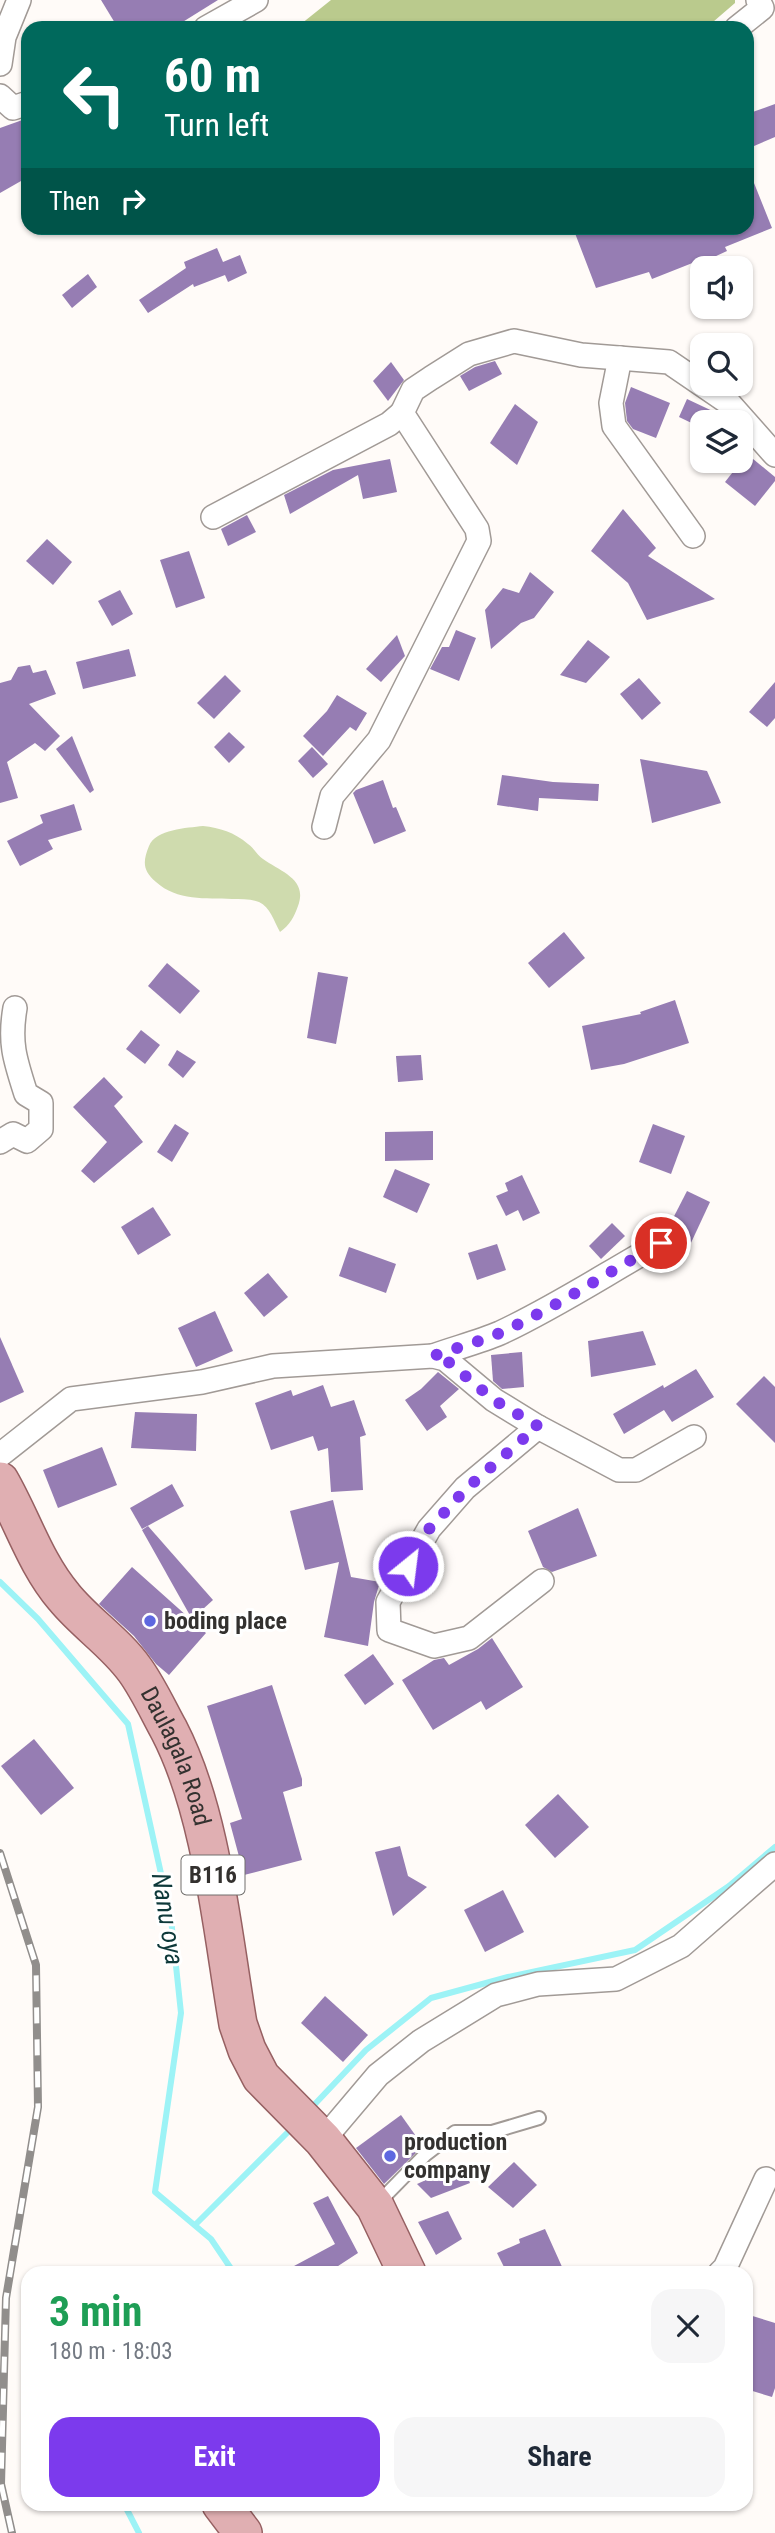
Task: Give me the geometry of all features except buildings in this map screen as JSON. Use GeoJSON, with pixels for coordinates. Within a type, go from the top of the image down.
{"type":"FeatureCollection","features":[{"type":"Feature","properties":{"kind":"main road","name":"Daulagala Road"},"geometry":{"type":"LineString","coordinates":[[0,1481],[16,1508],[43,1569],[64,1598],[135,1670],[170,1731],[190,1777],[208,1849],[238,2024],[247,2050],[261,2077],[323,2140],[375,2206],[404,2266]]}},
{"type":"Feature","properties":{"kind":"main road"},"geometry":{"type":"LineString","coordinates":[[226,2511],[243,2533]]}},
{"type":"Feature","properties":{"kind":"street"},"geometry":{"type":"LineString","coordinates":[[0,64],[4,37],[19,0]]}},
{"type":"Feature","properties":{"kind":"street"},"geometry":{"type":"LineString","coordinates":[[218,21],[256,0]]}},
{"type":"Feature","properties":{"kind":"street"},"geometry":{"type":"LineString","coordinates":[[746,21],[762,8],[758,0]]}},
{"type":"Feature","properties":{"kind":"street"},"geometry":{"type":"LineString","coordinates":[[0,96],[13,108],[21,105]]}},
{"type":"Feature","properties":{"kind":"street"},"geometry":{"type":"LineString","coordinates":[[213,517],[389,424],[402,413],[413,390],[469,354],[514,341],[581,355],[669,362],[729,403],[775,455]]}},
{"type":"Feature","properties":{"kind":"street"},"geometry":{"type":"LineString","coordinates":[[620,358],[611,403],[614,426],[693,536]]}},
{"type":"Feature","properties":{"kind":"street"},"geometry":{"type":"LineString","coordinates":[[324,827],[332,796],[379,740],[479,541],[477,528],[402,413]]}},
{"type":"Feature","properties":{"kind":"street"},"geometry":{"type":"LineString","coordinates":[[0,1142],[13,1134],[27,1141],[41,1129],[41,1103],[26,1094],[17,1066],[10,1033],[15,1008]]}},
{"type":"Feature","properties":{"kind":"street"},"geometry":{"type":"LineString","coordinates":[[0,1455],[71,1399],[202,1382],[273,1366],[433,1356],[497,1334],[540,1313],[617,1271],[661,1243]]}},
{"type":"Feature","properties":{"kind":"street"},"geometry":{"type":"LineString","coordinates":[[433,1356],[445,1359],[494,1400],[620,1469],[635,1470],[694,1437]]}},
{"type":"Feature","properties":{"kind":"street"},"geometry":{"type":"LineString","coordinates":[[538,1426],[466,1489],[429,1529],[388,1602],[389,1630],[434,1646],[469,1638],[542,1581]]}},
{"type":"Feature","properties":{"kind":"street"},"geometry":{"type":"LineString","coordinates":[[323,2140],[378,2075],[421,2041],[485,2001],[496,1995],[538,1984],[616,1979],[681,1946],[775,1864]]}},
{"type":"Feature","properties":{"kind":"street"},"geometry":{"type":"LineString","coordinates":[[726,2266],[766,2179]]}},
{"type":"Feature","properties":{"kind":"lane"},"geometry":{"type":"LineString","coordinates":[[375,2206],[425,2155],[455,2132],[492,2132],[539,2118]]}},
{"type":"Feature","properties":{"kind":"green space"},"geometry":{"type":"Polygon","coordinates":[[[331,0],[735,0],[735,3],[714,21],[305,21],[331,0]]]}},
{"type":"Feature","properties":{"kind":"green space"},"geometry":{"type":"Polygon","coordinates":[[[203,826],[221,829],[237,836],[296,883],[300,897],[298,906],[291,920],[280,932],[269,911],[259,902],[173,893],[148,873],[145,861],[153,840],[173,830],[203,826]]]}},
{"type":"Feature","properties":{"kind":"waterway","name":"Nanu oya"},"geometry":{"type":"LineString","coordinates":[[0,1582],[38,1619],[128,1724],[171,1919],[181,2013],[155,2192],[211,2239],[229,2266]]}},
{"type":"Feature","properties":{"kind":"waterway"},"geometry":{"type":"LineString","coordinates":[[314,2105],[366,2050],[431,1998],[508,1977],[635,1950],[729,1886],[775,1847]]}},
{"type":"Feature","properties":{"kind":"waterway"},"geometry":{"type":"LineString","coordinates":[[195,2225],[288,2132]]}},
{"type":"Feature","properties":{"kind":"waterway","name":"Nanu oya"},"geometry":{"type":"LineString","coordinates":[[128,2511],[139,2533]]}},
{"type":"Feature","properties":{"kind":"railway"},"geometry":{"type":"LineString","coordinates":[[0,1853],[36,1965],[38,2107],[6,2298],[1,2484],[12,2533]]}},
{"type":"Feature","properties":{"kind":"place","name":"boding place"},"geometry":{"type":"Point","coordinates":[150,1621]}},
{"type":"Feature","properties":{"kind":"place","name":"production company"},"geometry":{"type":"Point","coordinates":[390,2156]}},
{"type":"Feature","properties":{"kind":"route"},"geometry":{"type":"LineString","coordinates":[[408,1566],[429,1529],[466,1489],[538,1426],[494,1400],[445,1359],[433,1356],[497,1334],[562,1302],[661,1243]]}}]}
